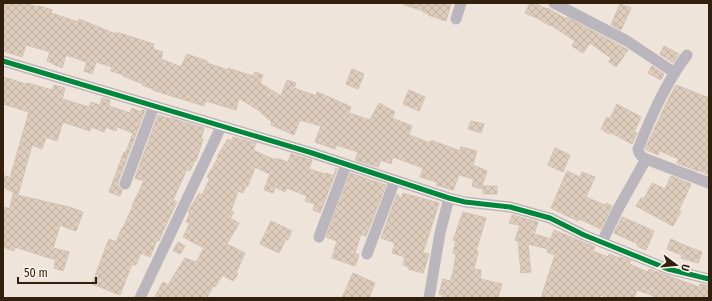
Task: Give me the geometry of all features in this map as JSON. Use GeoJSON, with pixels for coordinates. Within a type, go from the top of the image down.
{"type":"FeatureCollection","features":[{"type":"Feature","properties":{"kind":"street"},"geometry":{"type":"LineString","coordinates":[[456,19],[461,3]]}},
{"type":"Feature","properties":{"kind":"street"},"geometry":{"type":"LineString","coordinates":[[554,3],[627,41],[675,73]]}},
{"type":"Feature","properties":{"kind":"street"},"geometry":{"type":"LineString","coordinates":[[687,55],[675,73],[650,120],[638,149],[640,155],[646,158],[709,183]]}},
{"type":"Feature","properties":{"kind":"street"},"geometry":{"type":"LineString","coordinates":[[3,61],[395,180],[449,198],[465,202],[496,205],[550,218],[570,229],[668,269],[709,279]]}},
{"type":"Feature","properties":{"kind":"street"},"geometry":{"type":"LineString","coordinates":[[125,184],[154,106]]}},
{"type":"Feature","properties":{"kind":"street"},"geometry":{"type":"LineString","coordinates":[[140,298],[221,127]]}},
{"type":"Feature","properties":{"kind":"street"},"geometry":{"type":"LineString","coordinates":[[602,242],[646,158]]}},
{"type":"Feature","properties":{"kind":"street"},"geometry":{"type":"LineString","coordinates":[[318,237],[346,165]]}},
{"type":"Feature","properties":{"kind":"street"},"geometry":{"type":"LineString","coordinates":[[367,254],[395,180]]}},
{"type":"Feature","properties":{"kind":"street"},"geometry":{"type":"LineString","coordinates":[[429,298],[440,233],[449,198]]}},
{"type":"Feature","properties":{"kind":"building"},"geometry":{"type":"Polygon","coordinates":[[[3,3],[22,3],[39,6],[52,10],[51,13],[78,22],[79,19],[113,33],[119,33],[154,44],[153,49],[163,52],[161,59],[181,67],[187,54],[228,70],[228,68],[253,76],[255,72],[263,75],[260,83],[281,96],[287,80],[296,83],[294,88],[316,96],[317,92],[351,107],[349,113],[370,120],[379,103],[395,112],[392,118],[412,126],[409,135],[430,143],[431,140],[460,151],[461,147],[477,151],[473,165],[487,171],[481,189],[472,186],[474,179],[459,175],[453,190],[436,185],[437,182],[420,177],[423,168],[393,157],[391,164],[381,160],[378,167],[355,160],[358,152],[336,145],[335,149],[315,142],[321,126],[300,120],[294,135],[271,125],[272,122],[261,112],[239,98],[236,110],[206,101],[204,106],[153,90],[142,85],[143,84],[123,76],[124,75],[111,71],[112,67],[96,62],[92,74],[84,71],[87,62],[66,55],[62,68],[47,61],[50,52],[44,50],[26,45],[22,57],[3,51],[3,3]]]}},
{"type":"Feature","properties":{"kind":"building"},"geometry":{"type":"Polygon","coordinates":[[[405,3],[451,3],[446,21],[428,15],[429,14],[423,12],[424,11],[404,5],[405,3]]]}},
{"type":"Feature","properties":{"kind":"building"},"geometry":{"type":"Polygon","coordinates":[[[530,3],[534,3],[547,9],[548,8],[566,19],[567,17],[628,50],[616,67],[609,62],[611,58],[590,43],[583,53],[572,46],[575,41],[551,25],[550,26],[525,13],[530,3]]]}},
{"type":"Feature","properties":{"kind":"building"},"geometry":{"type":"Polygon","coordinates":[[[620,4],[631,8],[621,30],[611,25],[620,4]]]}},
{"type":"Feature","properties":{"kind":"building"},"geometry":{"type":"Polygon","coordinates":[[[664,46],[679,54],[673,63],[660,54],[664,46]]]}},
{"type":"Feature","properties":{"kind":"building"},"geometry":{"type":"Polygon","coordinates":[[[652,66],[664,74],[661,80],[648,73],[652,66]]]}},
{"type":"Feature","properties":{"kind":"building"},"geometry":{"type":"Polygon","coordinates":[[[352,69],[364,74],[358,89],[346,84],[352,69]]]}},
{"type":"Feature","properties":{"kind":"building"},"geometry":{"type":"Polygon","coordinates":[[[3,77],[52,90],[54,85],[65,88],[62,99],[89,107],[91,102],[100,105],[102,98],[110,100],[109,106],[130,113],[132,108],[141,112],[142,110],[145,110],[118,182],[118,186],[122,190],[120,196],[109,192],[133,133],[117,127],[116,131],[106,127],[104,132],[91,127],[90,131],[63,122],[57,141],[46,137],[42,149],[32,145],[18,195],[3,187],[3,175],[10,178],[29,112],[3,104],[3,77]]]}},
{"type":"Feature","properties":{"kind":"building"},"geometry":{"type":"Polygon","coordinates":[[[676,85],[709,98],[709,175],[677,163],[679,159],[660,151],[658,155],[645,149],[676,85]]]}},
{"type":"Feature","properties":{"kind":"building"},"geometry":{"type":"Polygon","coordinates":[[[409,90],[425,97],[419,111],[403,104],[409,90]]]}},
{"type":"Feature","properties":{"kind":"building"},"geometry":{"type":"Polygon","coordinates":[[[617,104],[641,117],[634,132],[637,133],[632,144],[610,132],[609,134],[601,129],[607,117],[610,119],[617,104]]]}},
{"type":"Feature","properties":{"kind":"building"},"geometry":{"type":"Polygon","coordinates":[[[158,115],[204,128],[201,139],[203,139],[196,161],[195,160],[190,171],[187,169],[173,200],[177,202],[159,241],[157,240],[150,257],[141,253],[136,265],[132,264],[120,295],[92,284],[109,239],[116,242],[144,181],[135,178],[158,115]]]}},
{"type":"Feature","properties":{"kind":"building"},"geometry":{"type":"Polygon","coordinates":[[[471,121],[484,124],[481,133],[468,129],[471,121]]]}},
{"type":"Feature","properties":{"kind":"building"},"geometry":{"type":"Polygon","coordinates":[[[233,137],[256,143],[253,150],[275,160],[276,158],[288,162],[291,154],[312,160],[309,169],[334,176],[336,168],[337,169],[320,213],[313,210],[315,204],[305,201],[307,196],[287,188],[285,192],[275,187],[273,193],[264,190],[270,174],[255,167],[248,186],[246,186],[243,193],[238,191],[231,211],[234,212],[230,218],[239,223],[227,244],[245,253],[236,273],[238,274],[233,281],[222,275],[215,287],[213,286],[207,298],[154,298],[163,282],[168,285],[185,258],[196,262],[204,248],[183,237],[190,223],[186,222],[190,213],[188,212],[199,193],[202,195],[210,178],[207,177],[218,158],[217,157],[228,139],[231,141],[233,137]]]}},
{"type":"Feature","properties":{"kind":"building"},"geometry":{"type":"Polygon","coordinates":[[[555,148],[570,155],[563,172],[548,165],[555,148]]]}},
{"type":"Feature","properties":{"kind":"building"},"geometry":{"type":"Polygon","coordinates":[[[567,171],[580,177],[582,172],[595,177],[586,197],[605,205],[606,203],[612,206],[601,229],[579,219],[578,221],[551,208],[567,171]]]}},
{"type":"Feature","properties":{"kind":"building"},"geometry":{"type":"Polygon","coordinates":[[[350,173],[386,185],[366,236],[361,234],[355,253],[359,255],[355,266],[332,258],[337,241],[326,237],[350,173]]]}},
{"type":"Feature","properties":{"kind":"building"},"geometry":{"type":"Polygon","coordinates":[[[671,176],[691,184],[679,210],[681,211],[673,226],[636,206],[641,198],[644,199],[652,183],[665,189],[671,176]]]}},
{"type":"Feature","properties":{"kind":"building"},"geometry":{"type":"Polygon","coordinates":[[[483,186],[497,186],[497,194],[483,194],[483,186]]]}},
{"type":"Feature","properties":{"kind":"building"},"geometry":{"type":"Polygon","coordinates":[[[403,193],[439,203],[423,253],[429,254],[423,273],[408,269],[409,267],[403,265],[405,257],[392,253],[395,243],[381,238],[397,194],[401,199],[403,193]]]}},
{"type":"Feature","properties":{"kind":"building"},"geometry":{"type":"Polygon","coordinates":[[[13,194],[69,207],[83,212],[76,231],[60,225],[53,248],[69,252],[63,271],[54,268],[56,260],[15,247],[14,251],[3,247],[3,207],[10,209],[13,194]]]}},
{"type":"Feature","properties":{"kind":"building"},"geometry":{"type":"Polygon","coordinates":[[[463,212],[486,218],[476,251],[478,252],[474,269],[481,270],[480,279],[502,284],[498,298],[442,298],[443,295],[439,294],[443,279],[450,281],[453,273],[456,254],[453,253],[456,241],[453,240],[463,212]]]}},
{"type":"Feature","properties":{"kind":"building"},"geometry":{"type":"Polygon","coordinates":[[[512,215],[538,222],[534,234],[551,239],[554,230],[595,247],[593,251],[608,257],[609,254],[631,261],[629,264],[648,272],[649,269],[699,287],[700,284],[709,286],[709,298],[654,298],[654,296],[637,290],[634,298],[619,296],[618,298],[607,298],[601,295],[600,298],[541,298],[555,255],[547,252],[548,249],[528,244],[531,272],[521,273],[518,241],[515,240],[520,225],[509,223],[512,215]]]}},
{"type":"Feature","properties":{"kind":"building"},"geometry":{"type":"Polygon","coordinates":[[[622,217],[654,231],[646,250],[637,246],[638,244],[614,233],[622,217]]]}},
{"type":"Feature","properties":{"kind":"building"},"geometry":{"type":"Polygon","coordinates":[[[271,221],[292,231],[279,253],[260,244],[271,221]]]}},
{"type":"Feature","properties":{"kind":"building"},"geometry":{"type":"Polygon","coordinates":[[[671,239],[702,252],[698,263],[681,258],[682,255],[667,249],[671,239]]]}},
{"type":"Feature","properties":{"kind":"building"},"geometry":{"type":"Polygon","coordinates":[[[178,242],[185,246],[180,254],[173,251],[178,242]]]}},
{"type":"Feature","properties":{"kind":"building"},"geometry":{"type":"Polygon","coordinates":[[[353,273],[375,283],[369,298],[342,298],[353,273]]]}},
{"type":"Feature","properties":{"kind":"cycle path"},"geometry":{"type":"LineString","coordinates":[[3,61],[309,152],[449,198],[465,202],[510,207],[550,218],[584,235],[668,269],[709,279]]}}]}
